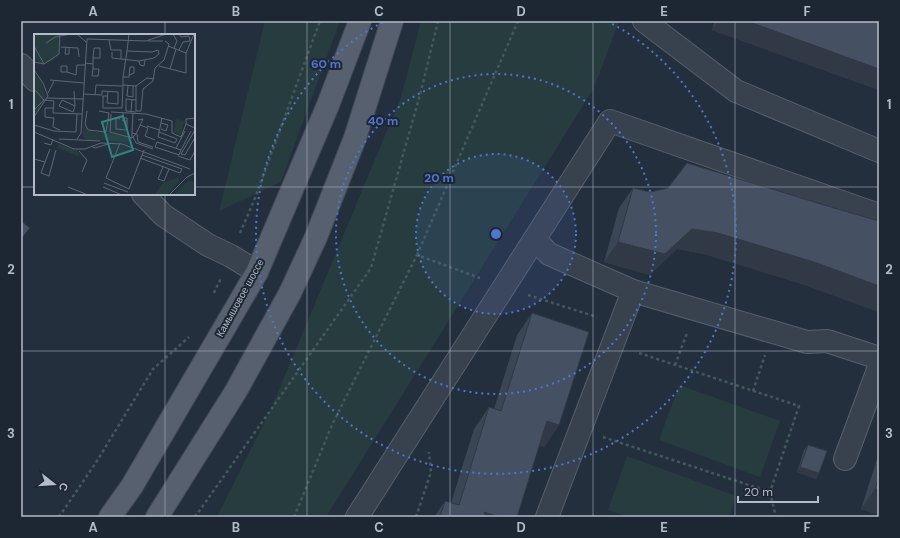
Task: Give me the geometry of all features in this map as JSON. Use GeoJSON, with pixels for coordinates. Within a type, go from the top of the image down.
{"type":"FeatureCollection","features":[{"type":"Feature","properties":{"kind":"main road"},"geometry":{"type":"LineString","coordinates":[[158,517],[236,391],[290,293],[316,237],[355,138],[392,21]]}},
{"type":"Feature","properties":{"kind":"main road","name":"Камышовое шоссе"},"geometry":{"type":"LineString","coordinates":[[110,517],[132,486],[257,272],[328,105],[359,24]]}},
{"type":"Feature","properties":{"kind":"lane"},"geometry":{"type":"LineString","coordinates":[[644,21],[736,91],[879,151]]}},
{"type":"Feature","properties":{"kind":"lane"},"geometry":{"type":"LineString","coordinates":[[21,65],[34,79]]}},
{"type":"Feature","properties":{"kind":"lane"},"geometry":{"type":"LineString","coordinates":[[357,517],[610,121],[879,215]]}},
{"type":"Feature","properties":{"kind":"lane"},"geometry":{"type":"LineString","coordinates":[[144,195],[163,215],[208,245],[231,256],[257,272]]}},
{"type":"Feature","properties":{"kind":"lane"},"geometry":{"type":"LineString","coordinates":[[535,240],[549,254],[633,291],[807,342],[826,341],[879,358]]}},
{"type":"Feature","properties":{"kind":"lane"},"geometry":{"type":"LineString","coordinates":[[547,517],[633,291]]}},
{"type":"Feature","properties":{"kind":"lane"},"geometry":{"type":"LineString","coordinates":[[845,458],[879,367]]}},
{"type":"Feature","properties":{"kind":"path"},"geometry":{"type":"LineString","coordinates":[[195,517],[371,268],[420,96],[438,21]]}},
{"type":"Feature","properties":{"kind":"path"},"geometry":{"type":"LineString","coordinates":[[294,517],[332,425],[417,255],[518,21]]}},
{"type":"Feature","properties":{"kind":"path"},"geometry":{"type":"LineString","coordinates":[[417,255],[504,287],[617,334],[675,365],[799,406],[770,492],[776,517]]}},
{"type":"Feature","properties":{"kind":"path"},"geometry":{"type":"LineString","coordinates":[[675,365],[695,309]]}},
{"type":"Feature","properties":{"kind":"path"},"geometry":{"type":"LineString","coordinates":[[753,390],[772,331]]}},
{"type":"Feature","properties":{"kind":"path"},"geometry":{"type":"LineString","coordinates":[[416,517],[431,472],[428,449],[418,421]]}},
{"type":"Feature","properties":{"kind":"path"},"geometry":{"type":"LineString","coordinates":[[581,430],[770,492]]}},
{"type":"Feature","properties":{"kind":"path"},"geometry":{"type":"LineString","coordinates":[[59,517],[97,460]]}},
{"type":"Feature","properties":{"kind":"green space"},"geometry":{"type":"Polygon","coordinates":[[[265,21],[340,21],[281,182],[219,211],[265,21]]]}},
{"type":"Feature","properties":{"kind":"green space"},"geometry":{"type":"Polygon","coordinates":[[[421,21],[619,21],[594,88],[326,517],[217,517],[271,409],[401,97],[421,21]]]}},
{"type":"Feature","properties":{"kind":"green space"},"geometry":{"type":"Polygon","coordinates":[[[679,385],[780,421],[760,477],[659,440],[679,385]]]}},
{"type":"Feature","properties":{"kind":"green space"},"geometry":{"type":"Polygon","coordinates":[[[627,456],[736,496],[729,517],[628,517],[608,510],[627,456]]]}},
{"type":"Feature","properties":{"kind":"building"},"geometry":{"type":"Polygon","coordinates":[[[747,21],[879,21],[879,69],[747,21]]]}},
{"type":"Feature","properties":{"kind":"building"},"geometry":{"type":"Polygon","coordinates":[[[687,163],[879,221],[879,286],[817,263],[718,233],[692,229],[665,254],[618,242],[633,188],[650,192],[668,188],[687,163]]]}},
{"type":"Feature","properties":{"kind":"building"},"geometry":{"type":"Polygon","coordinates":[[[21,221],[30,228],[21,239],[21,221]]]}},
{"type":"Feature","properties":{"kind":"building"},"geometry":{"type":"Polygon","coordinates":[[[532,313],[589,332],[559,425],[547,421],[517,517],[500,517],[484,512],[486,517],[440,517],[445,501],[459,505],[489,407],[501,411],[532,313]]]}},
{"type":"Feature","properties":{"kind":"building"},"geometry":{"type":"Polygon","coordinates":[[[808,445],[827,451],[819,473],[800,467],[808,445]]]}},
{"type":"Feature","properties":{"kind":"building"},"geometry":{"type":"Polygon","coordinates":[[[879,477],[879,490],[875,489],[879,477]]]}}]}
